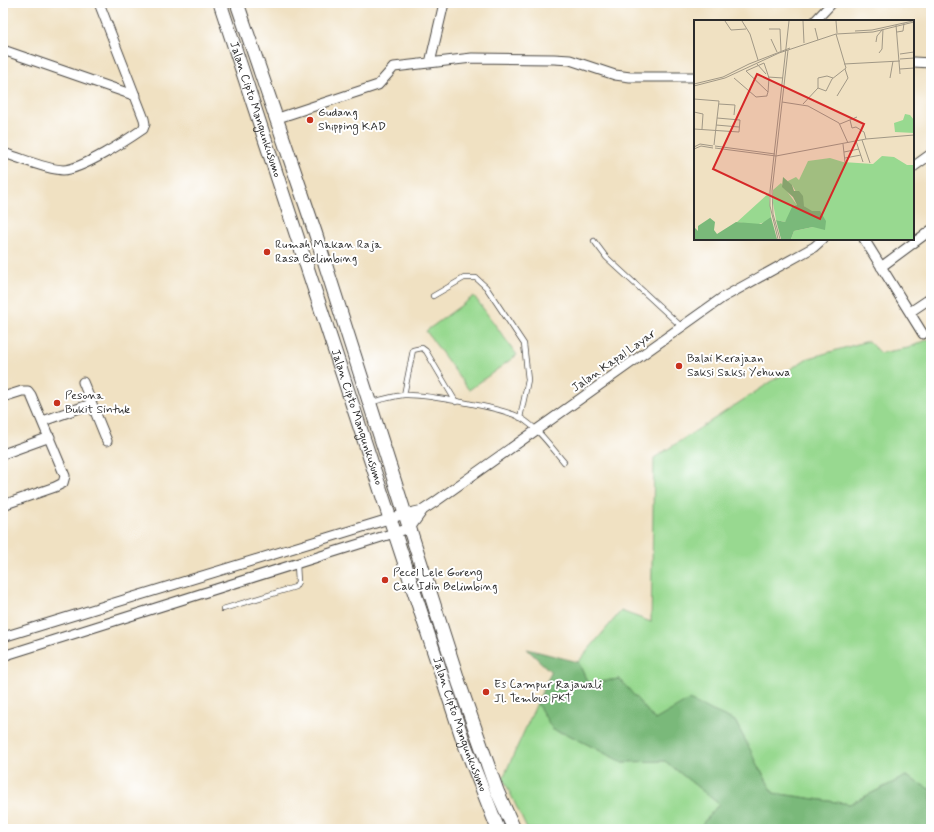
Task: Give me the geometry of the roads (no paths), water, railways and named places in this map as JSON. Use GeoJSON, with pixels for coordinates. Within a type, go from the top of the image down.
{"type":"FeatureCollection","features":[{"type":"Feature","properties":{"kind":"street"},"geometry":{"type":"LineString","coordinates":[[3,153],[54,169],[64,170],[86,163],[143,130],[145,124],[136,96],[99,3]]}},
{"type":"Feature","properties":{"kind":"street","name":"Jalan Cipto Mangunkusumo"},"geometry":{"type":"LineString","coordinates":[[220,3],[396,534],[462,740],[498,829]]}},
{"type":"Feature","properties":{"kind":"street","name":"Jalan Cipto Mangunkusumo"},"geometry":{"type":"LineString","coordinates":[[237,3],[275,119],[315,232],[478,739],[497,791],[514,829]]}},
{"type":"Feature","properties":{"kind":"street"},"geometry":{"type":"LineString","coordinates":[[430,63],[444,3]]}},
{"type":"Feature","properties":{"kind":"street"},"geometry":{"type":"LineString","coordinates":[[819,20],[832,3]]}},
{"type":"Feature","properties":{"kind":"street"},"geometry":{"type":"LineString","coordinates":[[3,50],[136,96]]}},
{"type":"Feature","properties":{"kind":"street"},"geometry":{"type":"LineString","coordinates":[[275,119],[378,85],[394,67],[472,58],[570,60],[615,75],[630,77],[694,77]]}},
{"type":"Feature","properties":{"kind":"street"},"geometry":{"type":"LineString","coordinates":[[914,62],[931,63]]}},
{"type":"Feature","properties":{"kind":"street"},"geometry":{"type":"LineString","coordinates":[[914,166],[931,154]]}},
{"type":"Feature","properties":{"kind":"street"},"geometry":{"type":"LineString","coordinates":[[881,267],[931,230]]}},
{"type":"Feature","properties":{"kind":"street","name":"Jalan Kapal Layar"},"geometry":{"type":"LineString","coordinates":[[423,510],[536,429],[683,328],[722,298],[814,247],[822,240]]}},
{"type":"Feature","properties":{"kind":"street"},"geometry":{"type":"LineString","coordinates":[[865,240],[923,334]]}},
{"type":"Feature","properties":{"kind":"street"},"geometry":{"type":"LineString","coordinates":[[910,312],[931,298]]}},
{"type":"Feature","properties":{"kind":"street"},"geometry":{"type":"LineString","coordinates":[[83,382],[107,440]]}},
{"type":"Feature","properties":{"kind":"street"},"geometry":{"type":"LineString","coordinates":[[3,397],[22,391],[28,391],[50,437],[64,470],[65,476],[63,483],[3,505]]}},
{"type":"Feature","properties":{"kind":"street"},"geometry":{"type":"LineString","coordinates":[[43,421],[91,404]]}},
{"type":"Feature","properties":{"kind":"street"},"geometry":{"type":"LineString","coordinates":[[3,454],[50,437]]}},
{"type":"Feature","properties":{"kind":"street"},"geometry":{"type":"LineString","coordinates":[[3,637],[405,514],[423,510]]}},
{"type":"Feature","properties":{"kind":"street"},"geometry":{"type":"LineString","coordinates":[[3,656],[396,534],[410,528],[423,510]]}},
{"type":"Feature","properties":{"kind":"street"},"geometry":{"type":"LineString","coordinates":[[242,565],[248,580]]}},
{"type":"Feature","properties":{"kind":"lane"},"geometry":{"type":"LineString","coordinates":[[594,241],[606,257],[683,328]]}},
{"type":"Feature","properties":{"kind":"lane"},"geometry":{"type":"LineString","coordinates":[[433,296],[464,278],[476,278],[486,287],[524,344],[528,380],[520,418]]}},
{"type":"Feature","properties":{"kind":"lane"},"geometry":{"type":"LineString","coordinates":[[404,395],[413,350],[422,348],[426,351],[456,402]]}},
{"type":"Feature","properties":{"kind":"lane"},"geometry":{"type":"LineString","coordinates":[[369,402],[404,395],[419,395],[502,411],[520,418],[536,429],[564,462]]}},
{"type":"Feature","properties":{"kind":"lane"},"geometry":{"type":"LineString","coordinates":[[222,609],[296,587],[298,582],[297,564]]}},
{"type":"Feature","properties":{"kind":"place","name":"Gudang Shipping KAD"},"geometry":{"type":"Point","coordinates":[310,120]}},
{"type":"Feature","properties":{"kind":"place","name":"Rumah Makan Raja Rasa Belimbing"},"geometry":{"type":"Point","coordinates":[267,252]}},
{"type":"Feature","properties":{"kind":"place","name":"Balai Kerajaan Saksi Saksi Yehuwa"},"geometry":{"type":"Point","coordinates":[679,366]}},
{"type":"Feature","properties":{"kind":"place","name":"Pesona Bukit Sintuk"},"geometry":{"type":"Point","coordinates":[57,403]}},
{"type":"Feature","properties":{"kind":"place","name":"Pecel Lele Goreng Cak Idin Belimbing"},"geometry":{"type":"Point","coordinates":[385,580]}},
{"type":"Feature","properties":{"kind":"place","name":"Es Campur Rajawali Jl. Tembus PKT"},"geometry":{"type":"Point","coordinates":[486,692]}}]}
